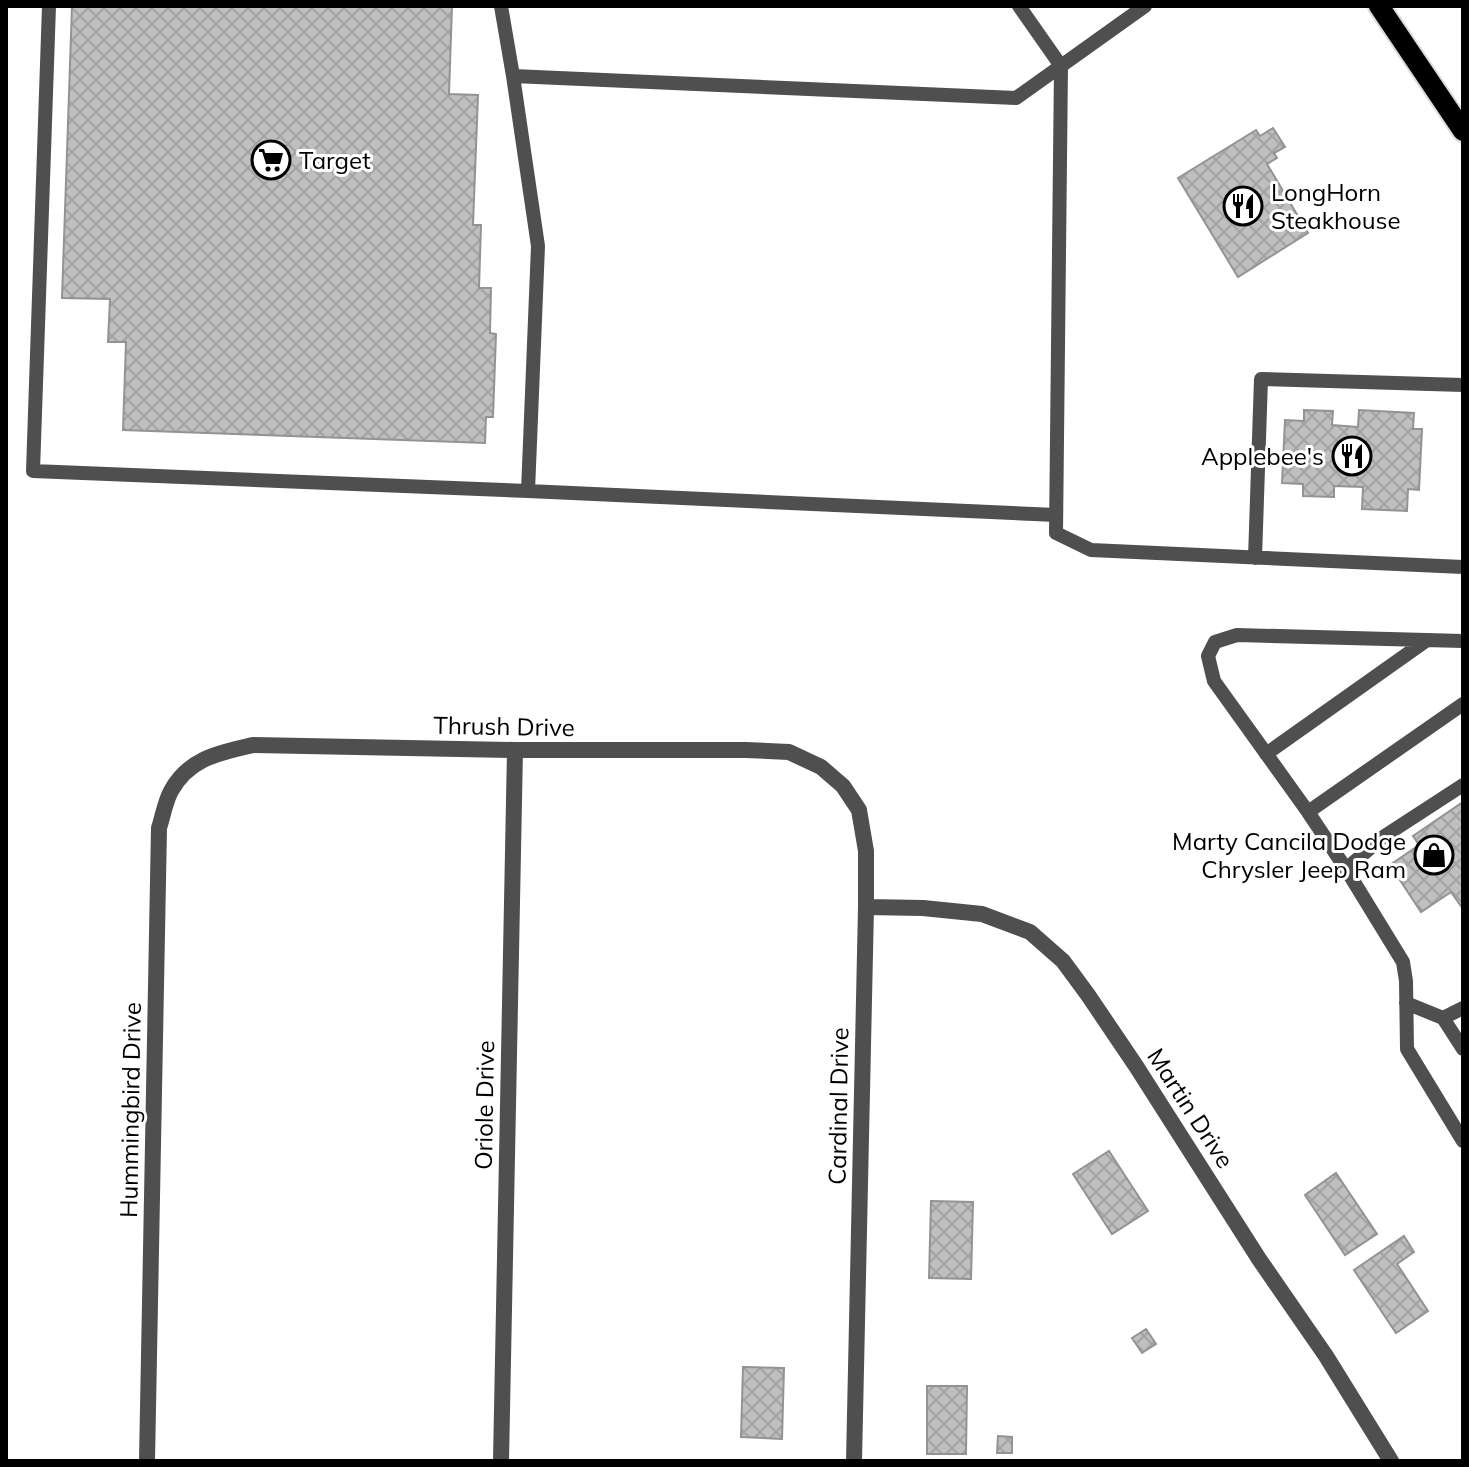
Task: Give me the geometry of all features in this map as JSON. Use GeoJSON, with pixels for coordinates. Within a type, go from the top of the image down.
{"type":"FeatureCollection","features":[{"type":"Feature","properties":{"kind":"main road"},"geometry":{"type":"LineString","coordinates":[[1379,6],[1463,131]]}},
{"type":"Feature","properties":{"kind":"street","name":"Thrush Drive"},"geometry":{"type":"LineString","coordinates":[[188,768],[216,753],[253,745],[746,750],[789,752],[821,767]]}},
{"type":"Feature","properties":{"kind":"street","name":"Oriole Drive"},"geometry":{"type":"LineString","coordinates":[[501,1461],[515,750]]}},
{"type":"Feature","properties":{"kind":"street","name":"Cardinal Drive"},"geometry":{"type":"LineString","coordinates":[[821,767],[843,786],[859,810],[866,851],[854,1461]]}},
{"type":"Feature","properties":{"kind":"street","name":"Hummingbird Drive"},"geometry":{"type":"LineString","coordinates":[[147,1461],[159,828],[170,792],[188,768]]}},
{"type":"Feature","properties":{"kind":"street","name":"Martin Drive"},"geometry":{"type":"LineString","coordinates":[[866,907],[923,908],[982,914],[1030,932],[1063,961],[1128,1054],[1259,1259],[1326,1356],[1383,1458]]}},
{"type":"Feature","properties":{"kind":"lane"},"geometry":{"type":"LineString","coordinates":[[49,6],[33,471],[1056,515]]}},
{"type":"Feature","properties":{"kind":"lane"},"geometry":{"type":"LineString","coordinates":[[501,6],[538,246],[528,491]]}},
{"type":"Feature","properties":{"kind":"lane"},"geometry":{"type":"LineString","coordinates":[[1019,6],[1061,66],[1056,533],[1091,550],[1463,567]]}},
{"type":"Feature","properties":{"kind":"lane"},"geometry":{"type":"LineString","coordinates":[[513,76],[1016,98],[1145,6]]}},
{"type":"Feature","properties":{"kind":"lane"},"geometry":{"type":"LineString","coordinates":[[1255,558],[1261,379],[1463,385]]}},
{"type":"Feature","properties":{"kind":"lane"},"geometry":{"type":"LineString","coordinates":[[1463,641],[1237,635],[1215,642],[1208,656],[1214,681],[1308,812],[1403,962],[1407,1049],[1463,1141]]}},
{"type":"Feature","properties":{"kind":"lane"},"geometry":{"type":"LineString","coordinates":[[1266,754],[1427,640]]}},
{"type":"Feature","properties":{"kind":"lane"},"geometry":{"type":"LineString","coordinates":[[1308,812],[1463,704]]}},
{"type":"Feature","properties":{"kind":"lane"},"geometry":{"type":"LineString","coordinates":[[1346,869],[1383,837],[1463,785]]}},
{"type":"Feature","properties":{"kind":"lane"},"geometry":{"type":"LineString","coordinates":[[1406,1003],[1443,1018],[1463,1049]]}},
{"type":"Feature","properties":{"kind":"lane"},"geometry":{"type":"LineString","coordinates":[[1443,1018],[1463,1008]]}},
{"type":"Feature","properties":{"kind":"building","name":"Target"},"geometry":{"type":"Polygon","coordinates":[[[72,6],[452,6],[449,94],[478,95],[473,225],[481,225],[479,288],[491,288],[490,333],[496,334],[493,417],[486,417],[485,443],[123,430],[126,342],[108,342],[110,299],[62,298],[72,6]]]}},
{"type":"Feature","properties":{"kind":"building","name":"LongHorn Steakhouse"},"geometry":{"type":"Polygon","coordinates":[[[1273,128],[1285,147],[1274,153],[1277,158],[1267,164],[1308,233],[1238,277],[1178,178],[1256,130],[1260,136],[1273,128]]]}},
{"type":"Feature","properties":{"kind":"building","name":"Applebee's"},"geometry":{"type":"Polygon","coordinates":[[[1304,410],[1333,411],[1332,425],[1358,427],[1359,410],[1414,413],[1413,429],[1422,429],[1419,490],[1408,489],[1407,511],[1362,509],[1363,487],[1334,486],[1334,497],[1303,496],[1303,484],[1282,483],[1285,420],[1304,421],[1304,410]]]}},
{"type":"Feature","properties":{"kind":"building","name":"Marty Cancila Dodge Chrysler Jeep Ram"},"geometry":{"type":"Polygon","coordinates":[[[1463,802],[1463,909],[1451,892],[1421,912],[1390,865],[1419,845],[1413,836],[1463,802]]]}},
{"type":"Feature","properties":{"kind":"building"},"geometry":{"type":"Polygon","coordinates":[[[1109,1151],[1148,1211],[1112,1234],[1073,1174],[1109,1151]]]}},
{"type":"Feature","properties":{"kind":"building"},"geometry":{"type":"Polygon","coordinates":[[[1336,1173],[1377,1234],[1345,1255],[1305,1195],[1336,1173]]]}},
{"type":"Feature","properties":{"kind":"building"},"geometry":{"type":"Polygon","coordinates":[[[931,1201],[973,1202],[971,1279],[929,1278],[931,1201]]]}},
{"type":"Feature","properties":{"kind":"building"},"geometry":{"type":"Polygon","coordinates":[[[1404,1236],[1414,1252],[1397,1264],[1428,1311],[1396,1333],[1354,1270],[1404,1236]]]}},
{"type":"Feature","properties":{"kind":"building"},"geometry":{"type":"Polygon","coordinates":[[[1146,1329],[1156,1344],[1142,1353],[1132,1338],[1146,1329]]]}},
{"type":"Feature","properties":{"kind":"building"},"geometry":{"type":"Polygon","coordinates":[[[743,1367],[784,1368],[782,1439],[741,1437],[743,1367]]]}},
{"type":"Feature","properties":{"kind":"building"},"geometry":{"type":"Polygon","coordinates":[[[927,1386],[967,1386],[966,1454],[927,1454],[927,1386]]]}},
{"type":"Feature","properties":{"kind":"building"},"geometry":{"type":"Polygon","coordinates":[[[998,1436],[1012,1437],[1012,1453],[997,1453],[998,1436]]]}},
{"type":"Feature","properties":{"kind":"place","name":"Target"},"geometry":{"type":"Point","coordinates":[271,160]}},
{"type":"Feature","properties":{"kind":"place","name":"LongHorn Steakhouse"},"geometry":{"type":"Point","coordinates":[1243,206]}},
{"type":"Feature","properties":{"kind":"place","name":"Applebee's"},"geometry":{"type":"Point","coordinates":[1352,456]}},
{"type":"Feature","properties":{"kind":"place","name":"Marty Cancila Dodge Chrysler Jeep Ram"},"geometry":{"type":"Point","coordinates":[1434,855]}}]}
